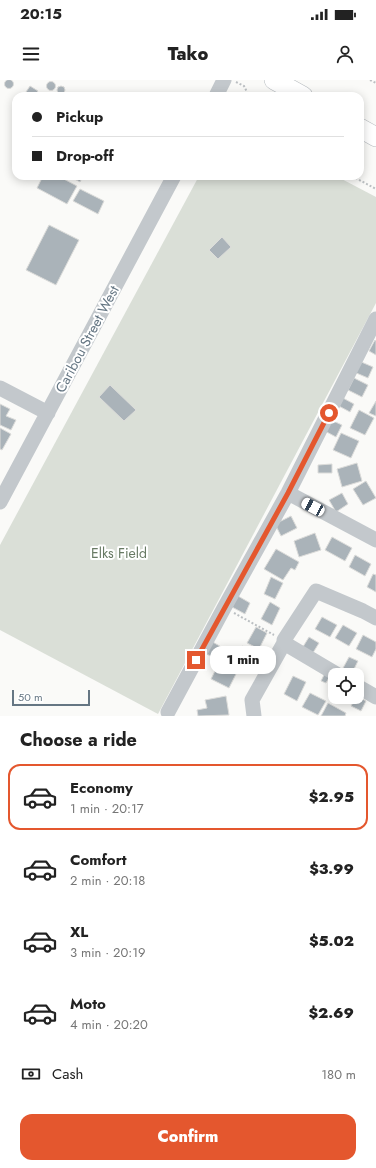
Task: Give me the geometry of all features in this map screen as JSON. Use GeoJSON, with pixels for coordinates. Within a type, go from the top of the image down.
{"type":"FeatureCollection","features":[{"type":"Feature","properties":{"kind":"main road"},"geometry":{"type":"LineString","coordinates":[[274,80],[296,92]]}},
{"type":"Feature","properties":{"kind":"main road"},"geometry":{"type":"LineString","coordinates":[[364,130],[376,136]]}},
{"type":"Feature","properties":{"kind":"street"},"geometry":{"type":"LineString","coordinates":[[218,92],[224,80]]}},
{"type":"Feature","properties":{"kind":"street","name":"Caribou Street West"},"geometry":{"type":"LineString","coordinates":[[0,502],[172,180]]}},
{"type":"Feature","properties":{"kind":"street"},"geometry":{"type":"LineString","coordinates":[[168,712],[288,493],[376,319]]}},
{"type":"Feature","properties":{"kind":"street"},"geometry":{"type":"LineString","coordinates":[[0,388],[48,413]]}},
{"type":"Feature","properties":{"kind":"street"},"geometry":{"type":"LineString","coordinates":[[288,493],[376,540]]}},
{"type":"Feature","properties":{"kind":"street"},"geometry":{"type":"LineString","coordinates":[[254,716],[252,700],[284,642],[316,591],[376,618]]}},
{"type":"Feature","properties":{"kind":"street"},"geometry":{"type":"LineString","coordinates":[[284,642],[328,669]]}},
{"type":"Feature","properties":{"kind":"street"},"geometry":{"type":"LineString","coordinates":[[364,690],[376,697]]}},
{"type":"Feature","properties":{"kind":"path"},"geometry":{"type":"LineString","coordinates":[[232,80],[244,86],[247,92]]}},
{"type":"Feature","properties":{"kind":"path"},"geometry":{"type":"LineString","coordinates":[[370,80],[376,83]]}},
{"type":"Feature","properties":{"kind":"path"},"geometry":{"type":"LineString","coordinates":[[359,180],[376,189]]}},
{"type":"Feature","properties":{"kind":"path"},"geometry":{"type":"LineString","coordinates":[[224,608],[284,642]]}},
{"type":"Feature","properties":{"kind":"green space","name":"Elks Field"},"geometry":{"type":"Polygon","coordinates":[[[197,180],[344,180],[376,197],[376,303],[158,714],[0,630],[0,545],[197,180]]]}},
{"type":"Feature","properties":{"kind":"building"},"geometry":{"type":"Polygon","coordinates":[[[7,80],[11,80],[13,84],[11,88],[7,88],[5,86],[5,82],[7,80]]]}},
{"type":"Feature","properties":{"kind":"building"},"geometry":{"type":"Polygon","coordinates":[[[49,82],[53,82],[55,86],[53,90],[49,90],[47,88],[47,84],[49,82]]]}},
{"type":"Feature","properties":{"kind":"building"},"geometry":{"type":"Polygon","coordinates":[[[30,86],[38,91],[37,92],[26,92],[30,86]]]}},
{"type":"Feature","properties":{"kind":"building"},"geometry":{"type":"Polygon","coordinates":[[[59,86],[63,86],[65,88],[65,92],[57,92],[57,88],[59,86]]]}},
{"type":"Feature","properties":{"kind":"building"},"geometry":{"type":"Polygon","coordinates":[[[41,180],[66,180],[77,186],[67,204],[37,188],[41,180]]]}},
{"type":"Feature","properties":{"kind":"building"},"geometry":{"type":"Polygon","coordinates":[[[80,189],[104,201],[98,214],[73,201],[80,189]]]}},
{"type":"Feature","properties":{"kind":"building"},"geometry":{"type":"Polygon","coordinates":[[[49,225],[79,240],[56,285],[26,270],[49,225]]]}},
{"type":"Feature","properties":{"kind":"building"},"geometry":{"type":"Polygon","coordinates":[[[222,237],[231,247],[218,259],[209,250],[222,237]]]}},
{"type":"Feature","properties":{"kind":"building"},"geometry":{"type":"Polygon","coordinates":[[[375,340],[376,341],[376,355],[369,351],[375,340]]]}},
{"type":"Feature","properties":{"kind":"building"},"geometry":{"type":"Polygon","coordinates":[[[359,361],[373,367],[368,378],[354,372],[359,361]]]}},
{"type":"Feature","properties":{"kind":"building"},"geometry":{"type":"Polygon","coordinates":[[[354,378],[368,385],[362,397],[348,390],[354,378]]]}},
{"type":"Feature","properties":{"kind":"building"},"geometry":{"type":"Polygon","coordinates":[[[110,385],[136,410],[124,421],[99,397],[110,385]]]}},
{"type":"Feature","properties":{"kind":"building"},"geometry":{"type":"Polygon","coordinates":[[[341,397],[354,404],[350,412],[337,405],[341,397]]]}},
{"type":"Feature","properties":{"kind":"building"},"geometry":{"type":"Polygon","coordinates":[[[376,401],[376,416],[369,413],[376,401]]]}},
{"type":"Feature","properties":{"kind":"building"},"geometry":{"type":"Polygon","coordinates":[[[0,404],[10,409],[6,416],[16,420],[11,430],[0,425],[0,404]]]}},
{"type":"Feature","properties":{"kind":"building"},"geometry":{"type":"Polygon","coordinates":[[[359,410],[374,418],[365,435],[350,428],[359,410]]]}},
{"type":"Feature","properties":{"kind":"building"},"geometry":{"type":"Polygon","coordinates":[[[329,419],[342,425],[336,437],[323,430],[329,419]]]}},
{"type":"Feature","properties":{"kind":"building"},"geometry":{"type":"Polygon","coordinates":[[[0,428],[11,434],[2,450],[0,449],[0,428]]]}},
{"type":"Feature","properties":{"kind":"building"},"geometry":{"type":"Polygon","coordinates":[[[341,433],[359,441],[351,458],[333,450],[341,433]]]}},
{"type":"Feature","properties":{"kind":"building"},"geometry":{"type":"Polygon","coordinates":[[[357,463],[362,481],[342,487],[337,469],[357,463]]]}},
{"type":"Feature","properties":{"kind":"building"},"geometry":{"type":"Polygon","coordinates":[[[332,464],[332,473],[318,473],[318,465],[332,464]]]}},
{"type":"Feature","properties":{"kind":"building"},"geometry":{"type":"Polygon","coordinates":[[[366,481],[376,498],[363,505],[353,489],[366,481]]]}},
{"type":"Feature","properties":{"kind":"building"},"geometry":{"type":"Polygon","coordinates":[[[342,493],[348,504],[336,512],[329,500],[342,493]]]}},
{"type":"Feature","properties":{"kind":"building"},"geometry":{"type":"Polygon","coordinates":[[[291,516],[297,528],[281,536],[275,524],[291,516]]]}},
{"type":"Feature","properties":{"kind":"building"},"geometry":{"type":"Polygon","coordinates":[[[315,533],[321,550],[299,557],[294,541],[315,533]]]}},
{"type":"Feature","properties":{"kind":"building"},"geometry":{"type":"Polygon","coordinates":[[[332,537],[352,548],[345,561],[325,550],[332,537]]]}},
{"type":"Feature","properties":{"kind":"building"},"geometry":{"type":"Polygon","coordinates":[[[276,549],[299,562],[295,570],[291,568],[283,580],[264,569],[276,549]]]}},
{"type":"Feature","properties":{"kind":"building"},"geometry":{"type":"Polygon","coordinates":[[[355,555],[371,564],[365,576],[349,567],[355,555]]]}},
{"type":"Feature","properties":{"kind":"building"},"geometry":{"type":"Polygon","coordinates":[[[373,574],[376,575],[376,592],[367,587],[373,574]]]}},
{"type":"Feature","properties":{"kind":"building"},"geometry":{"type":"Polygon","coordinates":[[[271,577],[283,583],[275,599],[264,594],[271,577]]]}},
{"type":"Feature","properties":{"kind":"building"},"geometry":{"type":"Polygon","coordinates":[[[238,596],[250,603],[245,614],[232,607],[238,596]]]}},
{"type":"Feature","properties":{"kind":"building"},"geometry":{"type":"Polygon","coordinates":[[[270,602],[280,608],[272,625],[261,619],[270,602]]]}},
{"type":"Feature","properties":{"kind":"building"},"geometry":{"type":"Polygon","coordinates":[[[322,617],[337,625],[330,637],[315,629],[322,617]]]}},
{"type":"Feature","properties":{"kind":"building"},"geometry":{"type":"Polygon","coordinates":[[[343,625],[357,633],[349,646],[335,638],[343,625]]]}},
{"type":"Feature","properties":{"kind":"building"},"geometry":{"type":"Polygon","coordinates":[[[256,627],[267,633],[259,649],[247,643],[256,627]]]}},
{"type":"Feature","properties":{"kind":"building"},"geometry":{"type":"Polygon","coordinates":[[[363,635],[376,642],[376,649],[372,657],[356,649],[363,635]]]}},
{"type":"Feature","properties":{"kind":"building"},"geometry":{"type":"Polygon","coordinates":[[[309,637],[319,643],[311,656],[301,650],[309,637]]]}},
{"type":"Feature","properties":{"kind":"building"},"geometry":{"type":"Polygon","coordinates":[[[211,641],[223,648],[217,660],[205,653],[211,641]]]}},
{"type":"Feature","properties":{"kind":"building"},"geometry":{"type":"Polygon","coordinates":[[[242,646],[254,652],[246,668],[234,662],[242,646]]]}},
{"type":"Feature","properties":{"kind":"building"},"geometry":{"type":"Polygon","coordinates":[[[349,657],[358,661],[354,668],[343,668],[349,657]]]}},
{"type":"Feature","properties":{"kind":"building"},"geometry":{"type":"Polygon","coordinates":[[[219,663],[237,672],[229,688],[211,679],[219,663]]]}},
{"type":"Feature","properties":{"kind":"building"},"geometry":{"type":"Polygon","coordinates":[[[325,673],[328,675],[326,683],[321,681],[325,673]]]}},
{"type":"Feature","properties":{"kind":"building"},"geometry":{"type":"Polygon","coordinates":[[[293,676],[306,682],[297,701],[284,694],[293,676]]]}},
{"type":"Feature","properties":{"kind":"building"},"geometry":{"type":"Polygon","coordinates":[[[310,693],[326,701],[318,715],[302,707],[310,693]]]}},
{"type":"Feature","properties":{"kind":"building"},"geometry":{"type":"Polygon","coordinates":[[[226,696],[229,715],[198,716],[197,710],[207,708],[205,700],[226,696]]]}},
{"type":"Feature","properties":{"kind":"building"},"geometry":{"type":"Polygon","coordinates":[[[364,700],[366,701],[361,711],[351,706],[352,704],[364,704],[364,700]]]}},
{"type":"Feature","properties":{"kind":"building"},"geometry":{"type":"Polygon","coordinates":[[[328,703],[346,713],[345,716],[321,716],[328,703]]]}},
{"type":"Feature","properties":{"kind":"route"},"geometry":{"type":"LineString","coordinates":[[196,660],[288,493],[329,413]]}}]}
